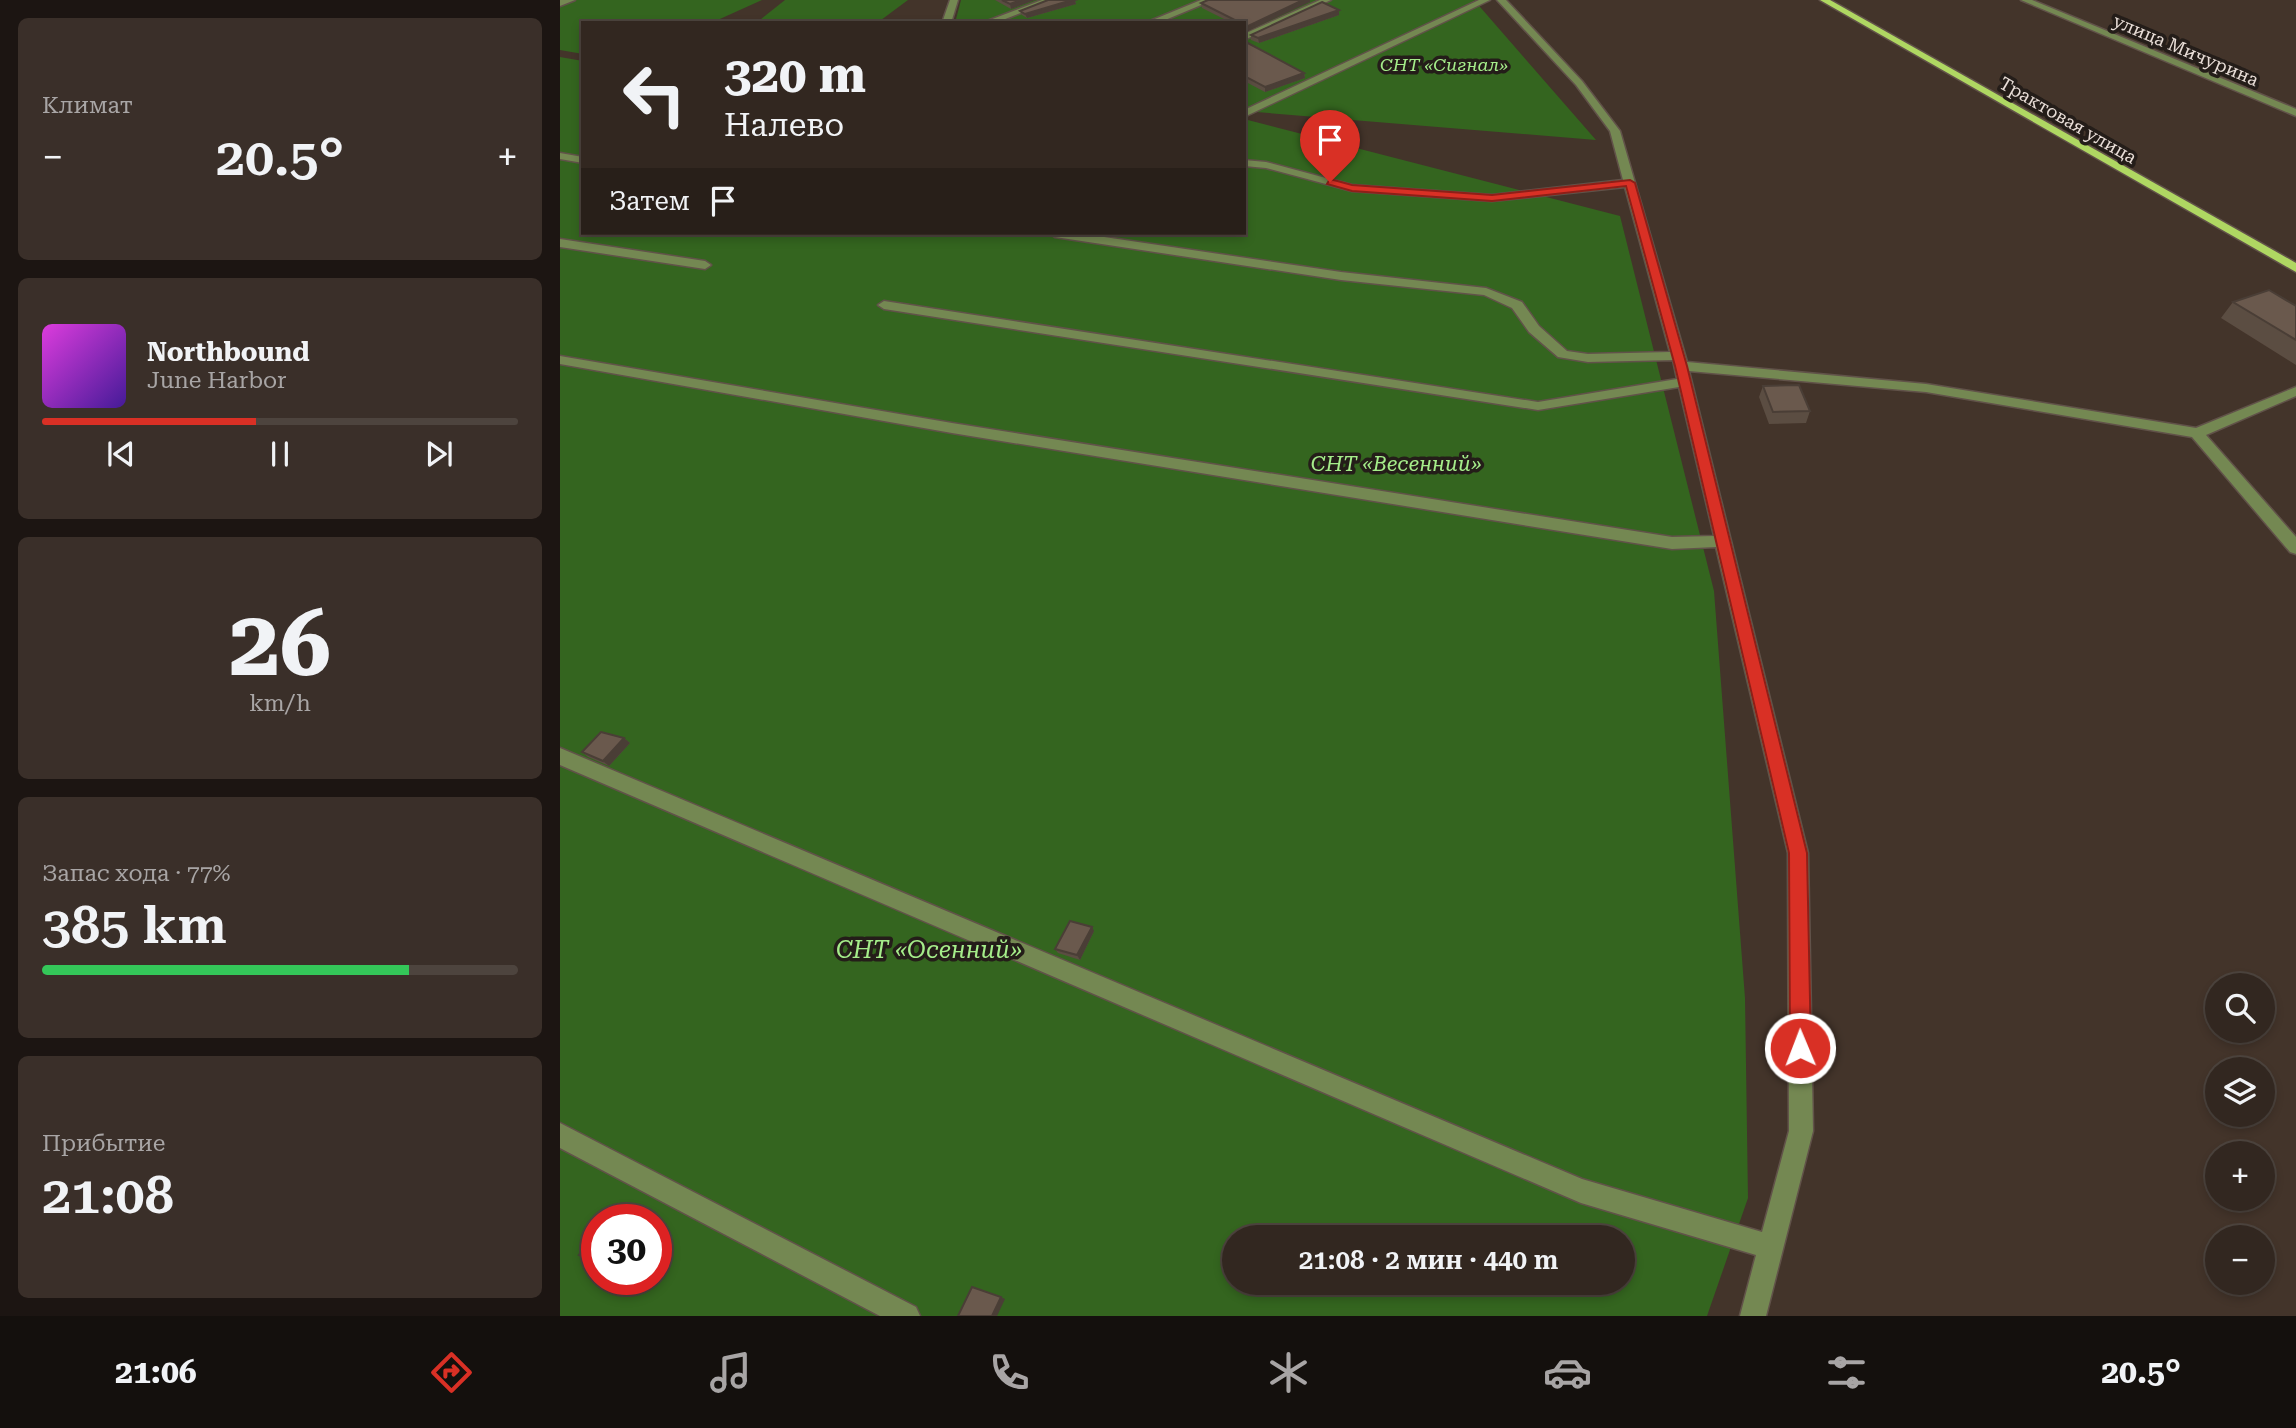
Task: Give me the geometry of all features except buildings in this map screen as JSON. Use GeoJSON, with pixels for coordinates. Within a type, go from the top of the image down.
{"type":"FeatureCollection","features":[{"type":"Feature","properties":{"kind":"main road","name":"Трактовая улица"},"geometry":{"type":"LineString","coordinates":[[1824,0],[2296,268]]}},
{"type":"Feature","properties":{"kind":"street"},"geometry":{"type":"LineString","coordinates":[[560,2],[572,0]]}},
{"type":"Feature","properties":{"kind":"street"},"geometry":{"type":"LineString","coordinates":[[947,21],[954,0]]}},
{"type":"Feature","properties":{"kind":"street"},"geometry":{"type":"LineString","coordinates":[[992,21],[1050,0]]}},
{"type":"Feature","properties":{"kind":"street"},"geometry":{"type":"LineString","coordinates":[[1154,21],[1209,0]]}},
{"type":"Feature","properties":{"kind":"street"},"geometry":{"type":"LineString","coordinates":[[1246,36],[1327,0]]}},
{"type":"Feature","properties":{"kind":"street"},"geometry":{"type":"LineString","coordinates":[[1246,113],[1486,0]]}},
{"type":"Feature","properties":{"kind":"street"},"geometry":{"type":"LineString","coordinates":[[1501,0],[1578,83],[1615,131],[1681,368],[1798,853],[1801,1131],[1753,1316]]}},
{"type":"Feature","properties":{"kind":"street","name":"улица Мичурина"},"geometry":{"type":"LineString","coordinates":[[2025,0],[2296,113]]}},
{"type":"Feature","properties":{"kind":"street"},"geometry":{"type":"LineString","coordinates":[[560,156],[581,160]]}},
{"type":"Feature","properties":{"kind":"street"},"geometry":{"type":"LineString","coordinates":[[1246,163],[1265,165],[1352,188],[1492,198],[1630,183]]}},
{"type":"Feature","properties":{"kind":"street"},"geometry":{"type":"LineString","coordinates":[[1068,235],[1341,276],[1486,292],[1517,305],[1534,329],[1563,354],[1588,358],[1926,388],[2197,433],[2296,391]]}},
{"type":"Feature","properties":{"kind":"street"},"geometry":{"type":"LineString","coordinates":[[560,243],[705,265]]}},
{"type":"Feature","properties":{"kind":"street"},"geometry":{"type":"LineString","coordinates":[[884,305],[1538,406],[1681,368]]}},
{"type":"Feature","properties":{"kind":"street"},"geometry":{"type":"LineString","coordinates":[[560,360],[965,430],[1658,541],[1723,541]]}},
{"type":"Feature","properties":{"kind":"street"},"geometry":{"type":"LineString","coordinates":[[2197,433],[2296,548]]}},
{"type":"Feature","properties":{"kind":"street"},"geometry":{"type":"LineString","coordinates":[[560,756],[1581,1191],[1771,1247]]}},
{"type":"Feature","properties":{"kind":"street"},"geometry":{"type":"LineString","coordinates":[[560,1135],[907,1316]]}},
{"type":"Feature","properties":{"kind":"green space"},"geometry":{"type":"Polygon","coordinates":[[[560,0],[762,0],[715,21],[581,21],[581,54],[560,50],[560,0]]]}},
{"type":"Feature","properties":{"kind":"green space"},"geometry":{"type":"Polygon","coordinates":[[[785,0],[908,0],[880,21],[759,21],[785,0]]]}},
{"type":"Feature","properties":{"kind":"green space","name":"СНТ «Сигнал»"},"geometry":{"type":"Polygon","coordinates":[[[961,0],[1474,0],[1596,140],[1246,111],[1246,21],[956,21],[961,0]]]}},
{"type":"Feature","properties":{"kind":"green space"},"geometry":{"type":"Polygon","coordinates":[[[560,57],[581,61],[581,235],[1246,235],[1246,120],[1620,216],[1714,591],[1745,998],[1748,1198],[1707,1316],[560,1316],[560,57]]]}},
{"type":"Feature","properties":{"kind":"route"},"geometry":{"type":"LineString","coordinates":[[1330,182],[1352,188],[1492,198],[1630,183],[1681,366],[1798,853],[1800,1048]]}},
{"type":"Feature","properties":{"kind":"park label","name":"СНТ «Весенний»"},"geometry":{"type":"Point","coordinates":[1396,464]}},
{"type":"Feature","properties":{"kind":"park label","name":"СНТ «Осенний»"},"geometry":{"type":"Point","coordinates":[929,950]}}]}
